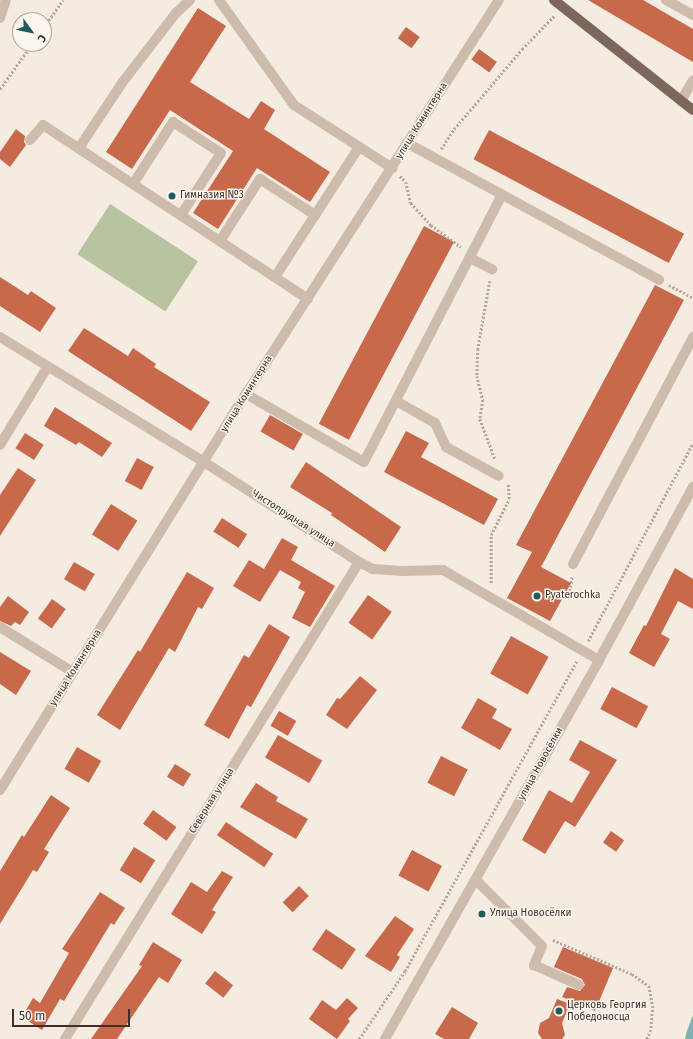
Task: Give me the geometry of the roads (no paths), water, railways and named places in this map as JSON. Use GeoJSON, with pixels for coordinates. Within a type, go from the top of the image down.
{"type":"FeatureCollection","features":[{"type":"Feature","properties":{"kind":"main road"},"geometry":{"type":"LineString","coordinates":[[554,0],[693,110]]}},
{"type":"Feature","properties":{"kind":"street"},"geometry":{"type":"LineString","coordinates":[[0,18],[6,0]]}},
{"type":"Feature","properties":{"kind":"street"},"geometry":{"type":"LineString","coordinates":[[79,148],[122,82],[158,36],[190,0]]}},
{"type":"Feature","properties":{"kind":"street"},"geometry":{"type":"LineString","coordinates":[[219,0],[294,105],[392,168]]}},
{"type":"Feature","properties":{"kind":"street","name":"улица Коминтерна"},"geometry":{"type":"LineString","coordinates":[[0,790],[246,394],[500,0]]}},
{"type":"Feature","properties":{"kind":"street"},"geometry":{"type":"LineString","coordinates":[[666,0],[693,15]]}},
{"type":"Feature","properties":{"kind":"street"},"geometry":{"type":"LineString","coordinates":[[681,101],[693,80]]}},
{"type":"Feature","properties":{"kind":"street"},"geometry":{"type":"LineString","coordinates":[[133,184],[173,122],[221,153],[181,215]]}},
{"type":"Feature","properties":{"kind":"street"},"geometry":{"type":"LineString","coordinates":[[30,140],[43,125],[308,299]]}},
{"type":"Feature","properties":{"kind":"street"},"geometry":{"type":"LineString","coordinates":[[407,143],[659,280]]}},
{"type":"Feature","properties":{"kind":"street"},"geometry":{"type":"LineString","coordinates":[[275,278],[359,147]]}},
{"type":"Feature","properties":{"kind":"street"},"geometry":{"type":"LineString","coordinates":[[220,241],[260,179],[315,215]]}},
{"type":"Feature","properties":{"kind":"street"},"geometry":{"type":"LineString","coordinates":[[246,394],[364,462],[502,195]]}},
{"type":"Feature","properties":{"kind":"street"},"geometry":{"type":"LineString","coordinates":[[470,258],[492,269]]}},
{"type":"Feature","properties":{"kind":"street","name":"Чистопрудная улица"},"geometry":{"type":"LineString","coordinates":[[0,337],[204,462],[359,562],[373,569],[404,571],[443,570],[599,660]]}},
{"type":"Feature","properties":{"kind":"street"},"geometry":{"type":"LineString","coordinates":[[573,564],[693,337]]}},
{"type":"Feature","properties":{"kind":"street"},"geometry":{"type":"LineString","coordinates":[[0,445],[48,366]]}},
{"type":"Feature","properties":{"kind":"street"},"geometry":{"type":"LineString","coordinates":[[396,402],[435,423],[446,447],[500,476]]}},
{"type":"Feature","properties":{"kind":"street","name":"улица Новосёлки"},"geometry":{"type":"LineString","coordinates":[[385,1039],[599,660],[693,486]]}},
{"type":"Feature","properties":{"kind":"street","name":"Северная улица"},"geometry":{"type":"LineString","coordinates":[[66,1039],[359,562]]}},
{"type":"Feature","properties":{"kind":"street"},"geometry":{"type":"LineString","coordinates":[[0,627],[73,672]]}},
{"type":"Feature","properties":{"kind":"street"},"geometry":{"type":"LineString","coordinates":[[476,880],[542,946],[534,964],[579,985]]}},
{"type":"Feature","properties":{"kind":"water"},"geometry":{"type":"Polygon","coordinates":[[[693,1015],[693,1039],[685,1039],[687,1031],[693,1015]]]}},
{"type":"Feature","properties":{"kind":"place","name":"Гимназия №3"},"geometry":{"type":"Point","coordinates":[172,196]}},
{"type":"Feature","properties":{"kind":"place","name":"Pyaterochka"},"geometry":{"type":"Point","coordinates":[537,596]}},
{"type":"Feature","properties":{"kind":"place","name":"Улица Новосёлки"},"geometry":{"type":"Point","coordinates":[482,914]}},
{"type":"Feature","properties":{"kind":"place","name":"Церковь Георгия Победоносца"},"geometry":{"type":"Point","coordinates":[559,1011]}}]}
